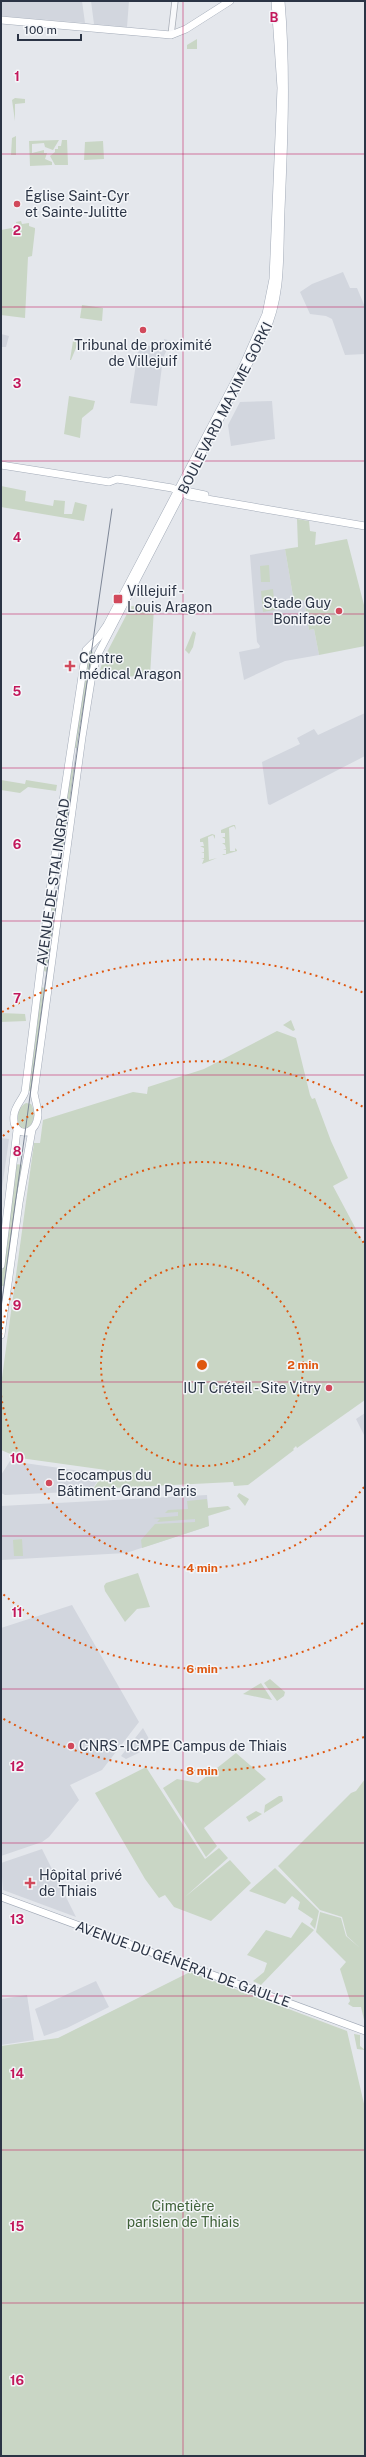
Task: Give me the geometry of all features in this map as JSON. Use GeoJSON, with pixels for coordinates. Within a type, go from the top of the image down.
{"type":"FeatureCollection","features":[{"type":"Feature","properties":{"kind":"main road"},"geometry":{"type":"LineString","coordinates":[[1,20],[171,35],[191,26],[230,1]]}},
{"type":"Feature","properties":{"kind":"main road","name":"BOULEVARD MAXIME GORKI"},"geometry":{"type":"LineString","coordinates":[[92,675],[107,634],[181,491],[256,339],[271,294],[281,88],[275,1]]}},
{"type":"Feature","properties":{"kind":"main road","name":"BOULEVARD MAXIME GORKI"},"geometry":{"type":"LineString","coordinates":[[223,406],[266,331],[277,295],[286,95],[281,1]]}},
{"type":"Feature","properties":{"kind":"main road"},"geometry":{"type":"LineString","coordinates":[[1,465],[109,482],[118,479],[172,488],[266,509],[365,526]]}},
{"type":"Feature","properties":{"kind":"main road","name":"BOULEVARD MAXIME GORKI"},"geometry":{"type":"LineString","coordinates":[[83,660],[86,650],[98,638],[107,625],[181,491]]}},
{"type":"Feature","properties":{"kind":"main road","name":"AVENUE DE STALINGRAD"},"geometry":{"type":"LineString","coordinates":[[20,1102],[25,1089],[53,867],[62,819],[83,660]]}},
{"type":"Feature","properties":{"kind":"main road","name":"AVENUE DE STALINGRAD"},"geometry":{"type":"LineString","coordinates":[[36,1107],[34,1093],[92,675]]}},
{"type":"Feature","properties":{"kind":"main road"},"geometry":{"type":"LineString","coordinates":[[1,1265],[17,1130],[14,1116],[20,1102],[29,1100],[36,1107],[37,1118],[32,1130],[19,1203],[1,1335]]}},
{"type":"Feature","properties":{"kind":"main road"},"geometry":{"type":"LineString","coordinates":[[17,1130],[25,1133],[32,1130]]}},
{"type":"Feature","properties":{"kind":"main road","name":"AVENUE DU GÉNÉRAL DE GAULLE"},"geometry":{"type":"LineString","coordinates":[[1,1897],[365,2031]]}},
{"type":"Feature","properties":{"kind":"street"},"geometry":{"type":"LineString","coordinates":[[171,35],[175,1]]}},
{"type":"Feature","properties":{"kind":"shaded area"},"geometry":{"type":"Polygon","coordinates":[[[1,1],[82,1],[85,23],[1,16],[1,1]]]}},
{"type":"Feature","properties":{"kind":"shaded area"},"geometry":{"type":"Polygon","coordinates":[[[91,1],[129,1],[127,27],[94,24],[91,1]]]}},
{"type":"Feature","properties":{"kind":"shaded area"},"geometry":{"type":"Polygon","coordinates":[[[343,272],[350,288],[357,288],[365,307],[365,354],[345,355],[332,319],[326,316],[310,314],[300,292],[312,284],[343,272]]]}},
{"type":"Feature","properties":{"kind":"shaded area"},"geometry":{"type":"Polygon","coordinates":[[[1,334],[9,336],[6,347],[1,347],[1,334]]]}},
{"type":"Feature","properties":{"kind":"shaded area"},"geometry":{"type":"Polygon","coordinates":[[[164,339],[171,341],[163,358],[157,406],[130,403],[139,344],[163,348],[164,339]]]}},
{"type":"Feature","properties":{"kind":"shaded area"},"geometry":{"type":"Polygon","coordinates":[[[272,401],[275,439],[231,446],[228,425],[240,402],[272,401]]]}},
{"type":"Feature","properties":{"kind":"shaded area"},"geometry":{"type":"Polygon","coordinates":[[[285,549],[294,602],[304,600],[309,630],[314,629],[319,655],[285,661],[244,680],[239,652],[259,648],[260,646],[257,642],[250,555],[285,549]]]}},
{"type":"Feature","properties":{"kind":"shaded area"},"geometry":{"type":"Polygon","coordinates":[[[365,713],[365,756],[270,805],[268,804],[262,762],[300,744],[297,738],[314,729],[318,735],[365,713]]]}},
{"type":"Feature","properties":{"kind":"shaded area"},"geometry":{"type":"Polygon","coordinates":[[[1,1138],[9,1139],[1,1195],[1,1138]]]}},
{"type":"Feature","properties":{"kind":"shaded area"},"geometry":{"type":"Polygon","coordinates":[[[365,1413],[365,1437],[356,1419],[365,1413]]]}},
{"type":"Feature","properties":{"kind":"shaded area","name":"Ecocampus du Bâtiment-Grand Paris"},"geometry":{"type":"Polygon","coordinates":[[[10,1461],[102,1474],[91,1491],[5,1495],[1,1493],[1,1475],[10,1461]]]}},
{"type":"Feature","properties":{"kind":"shaded area"},"geometry":{"type":"Polygon","coordinates":[[[207,1495],[209,1526],[126,1553],[1,1560],[1,1506],[207,1495]]]}},
{"type":"Feature","properties":{"kind":"shaded area"},"geometry":{"type":"Polygon","coordinates":[[[72,1605],[139,1722],[102,1770],[70,1785],[79,1800],[49,1837],[42,1842],[1,1856],[1,1628],[72,1605]]]}},
{"type":"Feature","properties":{"kind":"shaded area","name":"CNRS - ICMPE Campus de Thiais"},"geometry":{"type":"Polygon","coordinates":[[[143,1728],[153,1746],[126,1759],[121,1756],[143,1728]]]}},
{"type":"Feature","properties":{"kind":"shaded area","name":"Hôpital privé de Thiais"},"geometry":{"type":"Polygon","coordinates":[[[42,1849],[76,1917],[3,1890],[1,1863],[42,1849]]]}},
{"type":"Feature","properties":{"kind":"shaded area"},"geometry":{"type":"Polygon","coordinates":[[[96,1981],[109,2007],[67,2028],[44,2036],[35,2009],[96,1981]]]}},
{"type":"Feature","properties":{"kind":"shaded area"},"geometry":{"type":"Polygon","coordinates":[[[27,1995],[34,2040],[1,2045],[1,1999],[27,1995]]]}},
{"type":"Feature","properties":{"kind":"green space"},"geometry":{"type":"Polygon","coordinates":[[[197,39],[197,49],[187,49],[187,45],[197,39]]]}},
{"type":"Feature","properties":{"kind":"green space"},"geometry":{"type":"Polygon","coordinates":[[[15,98],[25,99],[25,103],[15,104],[15,121],[12,100],[15,98]]]}},
{"type":"Feature","properties":{"kind":"green space"},"geometry":{"type":"Polygon","coordinates":[[[16,136],[16,155],[11,155],[12,138],[16,136]]]}},
{"type":"Feature","properties":{"kind":"green space"},"geometry":{"type":"Polygon","coordinates":[[[59,140],[53,150],[45,147],[44,143],[32,144],[32,153],[44,150],[44,153],[47,153],[45,159],[52,162],[52,165],[30,166],[29,141],[59,140]]]}},
{"type":"Feature","properties":{"kind":"green space"},"geometry":{"type":"Polygon","coordinates":[[[62,140],[67,140],[68,165],[55,165],[50,156],[55,152],[55,149],[58,149],[58,146],[61,146],[62,140]]]}},
{"type":"Feature","properties":{"kind":"green space"},"geometry":{"type":"Polygon","coordinates":[[[103,141],[104,159],[84,160],[85,142],[103,141]]]}},
{"type":"Feature","properties":{"kind":"green space"},"geometry":{"type":"Polygon","coordinates":[[[21,221],[22,224],[29,223],[29,226],[35,228],[32,256],[28,257],[25,318],[1,315],[1,230],[17,227],[16,222],[21,221]]]}},
{"type":"Feature","properties":{"kind":"green space"},"geometry":{"type":"Polygon","coordinates":[[[82,305],[103,308],[102,321],[80,318],[82,305]]]}},
{"type":"Feature","properties":{"kind":"green space"},"geometry":{"type":"Polygon","coordinates":[[[73,341],[78,343],[70,360],[73,341]]]}},
{"type":"Feature","properties":{"kind":"green space"},"geometry":{"type":"Polygon","coordinates":[[[69,396],[95,401],[93,409],[82,418],[80,438],[64,434],[69,396]]]}},
{"type":"Feature","properties":{"kind":"green space"},"geometry":{"type":"Polygon","coordinates":[[[1,486],[26,491],[25,501],[53,506],[54,500],[65,501],[64,514],[72,514],[75,502],[87,505],[84,521],[1,507],[1,486]]]}},
{"type":"Feature","properties":{"kind":"green space"},"geometry":{"type":"Polygon","coordinates":[[[297,519],[309,521],[310,531],[316,532],[315,545],[347,539],[365,609],[365,646],[319,655],[314,629],[309,630],[304,600],[294,602],[285,549],[298,547],[297,519]]]}},
{"type":"Feature","properties":{"kind":"green space"},"geometry":{"type":"Polygon","coordinates":[[[269,565],[270,582],[261,582],[260,566],[269,565]]]}},
{"type":"Feature","properties":{"kind":"green space"},"geometry":{"type":"Polygon","coordinates":[[[273,589],[275,610],[263,612],[261,591],[273,589]]]}},
{"type":"Feature","properties":{"kind":"green space"},"geometry":{"type":"Polygon","coordinates":[[[131,606],[154,608],[150,676],[98,677],[103,660],[131,606]]]}},
{"type":"Feature","properties":{"kind":"green space"},"geometry":{"type":"Polygon","coordinates":[[[193,631],[196,633],[193,647],[189,654],[185,650],[193,631]]]}},
{"type":"Feature","properties":{"kind":"green space"},"geometry":{"type":"Polygon","coordinates":[[[91,649],[94,655],[79,748],[74,748],[86,654],[91,649]]]}},
{"type":"Feature","properties":{"kind":"green space"},"geometry":{"type":"Polygon","coordinates":[[[70,767],[76,768],[67,846],[59,845],[70,767]]]}},
{"type":"Feature","properties":{"kind":"green space"},"geometry":{"type":"Polygon","coordinates":[[[1,780],[25,784],[26,780],[57,785],[56,791],[28,787],[20,793],[1,790],[1,780]]]}},
{"type":"Feature","properties":{"kind":"green space"},"geometry":{"type":"Polygon","coordinates":[[[235,825],[236,830],[234,826],[229,828],[230,851],[235,851],[235,848],[237,851],[224,855],[222,854],[226,854],[226,850],[223,849],[226,849],[225,845],[222,843],[225,843],[225,839],[222,837],[225,837],[225,833],[221,833],[221,830],[235,825]]]}},
{"type":"Feature","properties":{"kind":"green space"},"geometry":{"type":"Polygon","coordinates":[[[212,834],[215,835],[215,839],[213,835],[208,837],[209,860],[217,858],[202,864],[204,859],[201,858],[204,858],[204,853],[201,852],[204,852],[204,848],[200,846],[204,846],[203,842],[200,842],[200,839],[212,834]]]}},
{"type":"Feature","properties":{"kind":"green space"},"geometry":{"type":"Polygon","coordinates":[[[53,892],[60,893],[48,972],[43,971],[53,892]]]}},
{"type":"Feature","properties":{"kind":"green space"},"geometry":{"type":"Polygon","coordinates":[[[40,987],[46,988],[32,1091],[27,1091],[40,987]]]}},
{"type":"Feature","properties":{"kind":"green space"},"geometry":{"type":"Polygon","coordinates":[[[1,1013],[25,1014],[26,1021],[1,1022],[1,1013]]]}},
{"type":"Feature","properties":{"kind":"green space"},"geometry":{"type":"Polygon","coordinates":[[[291,1020],[295,1030],[293,1031],[283,1025],[291,1020]]]}},
{"type":"Feature","properties":{"kind":"green space"},"geometry":{"type":"Polygon","coordinates":[[[277,1031],[296,1038],[310,1095],[312,1099],[315,1098],[331,1141],[348,1178],[333,1186],[365,1246],[365,1400],[297,1448],[296,1446],[293,1449],[294,1450],[248,1485],[234,1486],[233,1482],[93,1489],[106,1470],[20,1458],[1,1450],[1,1385],[34,1143],[40,1143],[43,1120],[133,1092],[147,1094],[148,1087],[204,1069],[277,1031]]]}},
{"type":"Feature","properties":{"kind":"green space"},"geometry":{"type":"Polygon","coordinates":[[[26,1103],[31,1104],[34,1111],[33,1121],[27,1130],[20,1128],[18,1121],[19,1111],[26,1103]]]}},
{"type":"Feature","properties":{"kind":"green space"},"geometry":{"type":"Polygon","coordinates":[[[15,1164],[24,1165],[6,1286],[1,1286],[1,1281],[15,1164]]]}},
{"type":"Feature","properties":{"kind":"green space"},"geometry":{"type":"Polygon","coordinates":[[[239,1493],[249,1499],[245,1506],[237,1496],[239,1493]]]}},
{"type":"Feature","properties":{"kind":"green space"},"geometry":{"type":"Polygon","coordinates":[[[207,1499],[208,1508],[228,1506],[231,1509],[208,1516],[209,1526],[142,1548],[141,1540],[155,1524],[195,1522],[195,1519],[157,1522],[160,1519],[153,1518],[178,1516],[178,1512],[165,1513],[168,1510],[188,1509],[187,1501],[207,1499]]]}},
{"type":"Feature","properties":{"kind":"green space"},"geometry":{"type":"Polygon","coordinates":[[[22,1539],[23,1556],[14,1556],[13,1540],[22,1539]]]}},
{"type":"Feature","properties":{"kind":"green space"},"geometry":{"type":"Polygon","coordinates":[[[138,1573],[150,1607],[137,1609],[125,1622],[105,1591],[104,1586],[106,1583],[138,1573]]]}},
{"type":"Feature","properties":{"kind":"green space"},"geometry":{"type":"Polygon","coordinates":[[[270,1679],[285,1692],[284,1696],[277,1701],[264,1683],[270,1679]]]}},
{"type":"Feature","properties":{"kind":"green space"},"geometry":{"type":"Polygon","coordinates":[[[261,1683],[272,1700],[243,1694],[261,1683]]]}},
{"type":"Feature","properties":{"kind":"green space"},"geometry":{"type":"Polygon","coordinates":[[[236,1753],[266,1779],[204,1828],[217,1846],[206,1857],[163,1788],[177,1779],[198,1783],[236,1753]]]}},
{"type":"Feature","properties":{"kind":"green space"},"geometry":{"type":"Polygon","coordinates":[[[146,1767],[205,1859],[219,1848],[228,1858],[185,1897],[230,1860],[251,1883],[211,1921],[174,1907],[165,1895],[159,1898],[145,1879],[95,1793],[146,1767]]]}},
{"type":"Feature","properties":{"kind":"green space"},"geometry":{"type":"Polygon","coordinates":[[[365,1779],[365,2024],[361,2007],[353,2007],[348,2004],[350,2001],[340,1969],[346,1962],[316,1932],[320,1912],[341,1918],[346,1936],[360,1948],[347,1936],[342,1917],[320,1910],[278,1866],[351,1793],[356,1791],[365,1779]]]}},
{"type":"Feature","properties":{"kind":"green space"},"geometry":{"type":"Polygon","coordinates":[[[279,1796],[282,1796],[283,1801],[264,1813],[265,1805],[279,1796]]]}},
{"type":"Feature","properties":{"kind":"green space"},"geometry":{"type":"Polygon","coordinates":[[[256,1811],[262,1814],[249,1822],[246,1817],[256,1811]]]}},
{"type":"Feature","properties":{"kind":"green space"},"geometry":{"type":"Polygon","coordinates":[[[275,1868],[319,1911],[315,1929],[310,1924],[313,1919],[298,1909],[300,1902],[292,1896],[285,1904],[249,1891],[275,1868]]]}},
{"type":"Feature","properties":{"kind":"green space"},"geometry":{"type":"Polygon","coordinates":[[[302,1922],[314,1930],[261,1985],[253,1981],[264,1972],[267,1963],[247,1955],[266,1930],[291,1938],[302,1922]]]}},
{"type":"Feature","properties":{"kind":"green space","name":"Cimetière parisien de Thiais"},"geometry":{"type":"Polygon","coordinates":[[[190,1972],[347,2031],[365,2108],[365,2456],[1,2456],[1,2046],[58,2038],[190,1972]]]}},
{"type":"Feature","properties":{"kind":"green space"},"geometry":{"type":"Polygon","coordinates":[[[354,2034],[360,2035],[360,2046],[365,2050],[357,2049],[354,2034]]]}},
{"type":"Feature","properties":{"kind":"tram line"},"geometry":{"type":"LineString","coordinates":[[1,1308],[112,509]]}},
{"type":"Feature","properties":{"kind":"place","name":"Église Saint-Cyr et Sainte-Julitte"},"geometry":{"type":"Point","coordinates":[17,204]}},
{"type":"Feature","properties":{"kind":"place","name":"Tribunal de proximité de Villejuif"},"geometry":{"type":"Point","coordinates":[143,330]}},
{"type":"Feature","properties":{"kind":"place","name":"Villejuif - Louis Aragon"},"geometry":{"type":"Point","coordinates":[118,599]}},
{"type":"Feature","properties":{"kind":"place","name":"Stade Guy Boniface"},"geometry":{"type":"Point","coordinates":[339,611]}},
{"type":"Feature","properties":{"kind":"place","name":"Centre médical Aragon"},"geometry":{"type":"Point","coordinates":[70,666]}},
{"type":"Feature","properties":{"kind":"place","name":"IUT Créteil - Site Vitry"},"geometry":{"type":"Point","coordinates":[329,1388]}},
{"type":"Feature","properties":{"kind":"place","name":"Ecocampus du Bâtiment-Grand Paris"},"geometry":{"type":"Point","coordinates":[49,1483]}},
{"type":"Feature","properties":{"kind":"place","name":"CNRS - ICMPE Campus de Thiais"},"geometry":{"type":"Point","coordinates":[71,1746]}},
{"type":"Feature","properties":{"kind":"place","name":"Hôpital privé de Thiais"},"geometry":{"type":"Point","coordinates":[30,1883]}}]}
